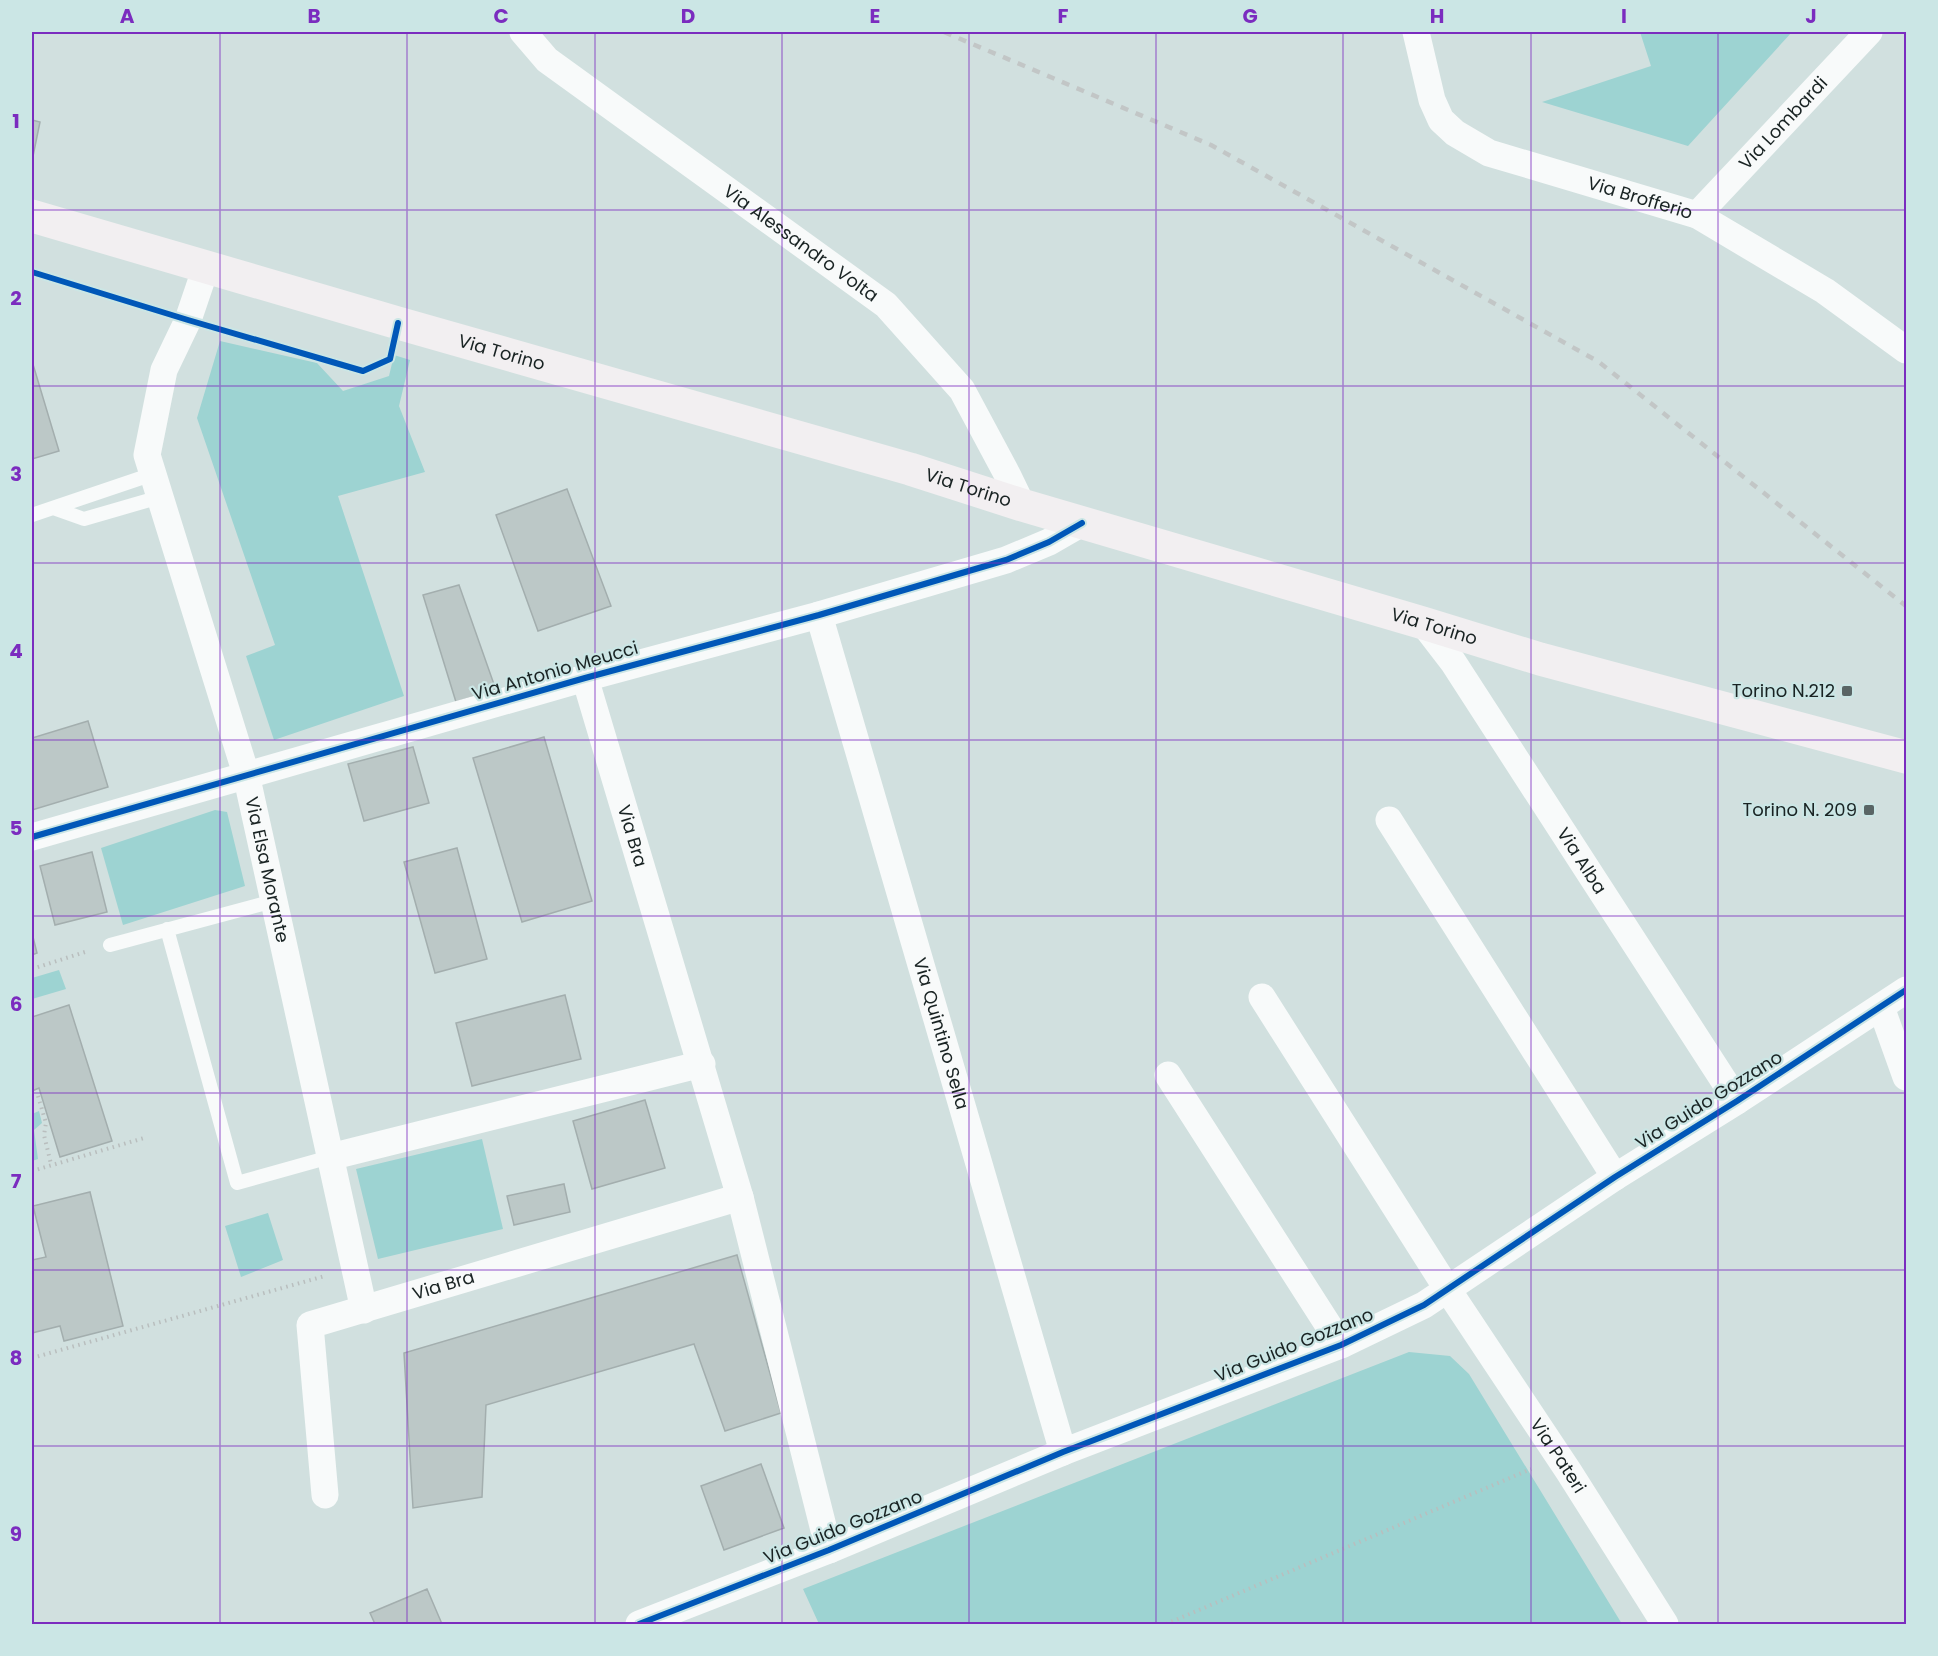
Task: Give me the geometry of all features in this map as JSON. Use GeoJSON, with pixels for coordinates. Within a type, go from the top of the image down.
{"type":"FeatureCollection","features":[{"type":"Feature","properties":{"kind":"main road","name":"Via Torino"},"geometry":{"type":"LineString","coordinates":[[32,216],[910,469],[1022,505],[1539,659],[1906,757]]}},
{"type":"Feature","properties":{"kind":"street","name":"Via Alessandro Volta"},"geometry":{"type":"LineString","coordinates":[[523,32],[547,60],[886,305],[962,390],[1022,505]]}},
{"type":"Feature","properties":{"kind":"street","name":"Via Brofferio"},"geometry":{"type":"LineString","coordinates":[[1416,32],[1432,100],[1441,120],[1455,133],[1489,153],[1697,215],[1825,291],[1906,350]]}},
{"type":"Feature","properties":{"kind":"street","name":"Via Lombardi"},"geometry":{"type":"LineString","coordinates":[[1697,215],[1869,32]]}},
{"type":"Feature","properties":{"kind":"street","name":"Via Elsa Morante"},"geometry":{"type":"LineString","coordinates":[[206,267],[188,320],[164,370],[147,455],[246,774],[364,1310]]}},
{"type":"Feature","properties":{"kind":"street","name":"Via Antonio Meucci"},"geometry":{"type":"LineString","coordinates":[[32,837],[246,774],[585,678],[819,615],[1006,560],[1049,542],[1083,523]]}},
{"type":"Feature","properties":{"kind":"street","name":"Via Quintino Sella"},"geometry":{"type":"LineString","coordinates":[[819,615],[1063,1452]]}},
{"type":"Feature","properties":{"kind":"street","name":"Via Alba"},"geometry":{"type":"LineString","coordinates":[[1423,623],[1453,662],[1737,1101]]}},
{"type":"Feature","properties":{"kind":"street","name":"Via Bra"},"geometry":{"type":"LineString","coordinates":[[585,678],[740,1197],[829,1550]]}},
{"type":"Feature","properties":{"kind":"street"},"geometry":{"type":"LineString","coordinates":[[1389,820],[1615,1177]]}},
{"type":"Feature","properties":{"kind":"street","name":"Via Guido Gozzano"},"geometry":{"type":"LineString","coordinates":[[639,1624],[829,1550],[1063,1452],[1341,1345],[1424,1305],[1615,1177],[1737,1101],[1906,990]]}},
{"type":"Feature","properties":{"kind":"street"},"geometry":{"type":"LineString","coordinates":[[1262,997],[1448,1290]]}},
{"type":"Feature","properties":{"kind":"street"},"geometry":{"type":"LineString","coordinates":[[1881,1007],[1906,1077]]}},
{"type":"Feature","properties":{"kind":"street"},"geometry":{"type":"LineString","coordinates":[[330,1157],[702,1064]]}},
{"type":"Feature","properties":{"kind":"street","name":"Via Guido Gozzano"},"geometry":{"type":"LineString","coordinates":[[1168,1075],[1341,1345]]}},
{"type":"Feature","properties":{"kind":"street","name":"Via Bra"},"geometry":{"type":"LineString","coordinates":[[325,1496],[310,1325],[740,1197]]}},
{"type":"Feature","properties":{"kind":"street","name":"Via Pateri"},"geometry":{"type":"LineString","coordinates":[[1448,1290],[1559,1457],[1665,1624]]}},
{"type":"Feature","properties":{"kind":"lane"},"geometry":{"type":"LineString","coordinates":[[52,508],[84,519],[157,485]]}},
{"type":"Feature","properties":{"kind":"lane"},"geometry":{"type":"LineString","coordinates":[[32,515],[52,508],[157,485]]}},
{"type":"Feature","properties":{"kind":"lane"},"geometry":{"type":"LineString","coordinates":[[110,945],[274,901]]}},
{"type":"Feature","properties":{"kind":"lane"},"geometry":{"type":"LineString","coordinates":[[167,930],[237,1183],[330,1157]]}},
{"type":"Feature","properties":{"kind":"path"},"geometry":{"type":"LineString","coordinates":[[32,969],[93,949]]}},
{"type":"Feature","properties":{"kind":"path"},"geometry":{"type":"LineString","coordinates":[[38,1096],[46,1123],[44,1136],[51,1164]]}},
{"type":"Feature","properties":{"kind":"path"},"geometry":{"type":"LineString","coordinates":[[32,1171],[144,1138]]}},
{"type":"Feature","properties":{"kind":"path"},"geometry":{"type":"LineString","coordinates":[[32,1358],[355,1267]]}},
{"type":"Feature","properties":{"kind":"path"},"geometry":{"type":"LineString","coordinates":[[1166,1624],[1559,1457]]}},
{"type":"Feature","properties":{"kind":"shaded area"},"geometry":{"type":"Polygon","coordinates":[[[1640,32],[1792,32],[1688,146],[1542,102],[1651,66],[1640,32]]]}},
{"type":"Feature","properties":{"kind":"shaded area"},"geometry":{"type":"Polygon","coordinates":[[[220,341],[317,363],[343,391],[389,376],[394,355],[410,360],[399,406],[425,472],[338,496],[404,696],[274,740],[246,656],[275,645],[197,418],[220,341]]]}},
{"type":"Feature","properties":{"kind":"shaded area"},"geometry":{"type":"Polygon","coordinates":[[[215,810],[227,812],[245,886],[123,925],[101,848],[215,810]]]}},
{"type":"Feature","properties":{"kind":"shaded area"},"geometry":{"type":"Polygon","coordinates":[[[59,970],[66,989],[32,999],[32,978],[59,970]]]}},
{"type":"Feature","properties":{"kind":"shaded area"},"geometry":{"type":"Polygon","coordinates":[[[39,1111],[42,1123],[34,1130],[38,1159],[32,1161],[32,1114],[39,1111]]]}},
{"type":"Feature","properties":{"kind":"shaded area"},"geometry":{"type":"Polygon","coordinates":[[[482,1139],[503,1229],[378,1259],[356,1169],[482,1139]]]}},
{"type":"Feature","properties":{"kind":"shaded area"},"geometry":{"type":"Polygon","coordinates":[[[268,1213],[283,1260],[241,1277],[225,1226],[268,1213]]]}},
{"type":"Feature","properties":{"kind":"shaded area"},"geometry":{"type":"Polygon","coordinates":[[[1409,1352],[1450,1356],[1469,1374],[1622,1624],[819,1624],[803,1589],[1409,1352]]]}},
{"type":"Feature","properties":{"kind":"building"},"geometry":{"type":"Polygon","coordinates":[[[32,120],[40,122],[32,161],[32,120]]]}},
{"type":"Feature","properties":{"kind":"building"},"geometry":{"type":"Polygon","coordinates":[[[32,361],[59,451],[32,459],[32,361]]]}},
{"type":"Feature","properties":{"kind":"building"},"geometry":{"type":"Polygon","coordinates":[[[567,489],[611,606],[538,631],[496,515],[567,489]]]}},
{"type":"Feature","properties":{"kind":"building"},"geometry":{"type":"Polygon","coordinates":[[[459,585],[496,690],[456,702],[423,595],[459,585]]]}},
{"type":"Feature","properties":{"kind":"building"},"geometry":{"type":"Polygon","coordinates":[[[88,721],[108,787],[32,810],[32,738],[88,721]]]}},
{"type":"Feature","properties":{"kind":"building"},"geometry":{"type":"Polygon","coordinates":[[[544,737],[592,901],[522,922],[473,758],[544,737]]]}},
{"type":"Feature","properties":{"kind":"building"},"geometry":{"type":"Polygon","coordinates":[[[413,747],[429,803],[364,821],[348,764],[413,747]]]}},
{"type":"Feature","properties":{"kind":"building"},"geometry":{"type":"Polygon","coordinates":[[[457,848],[487,959],[435,973],[404,862],[457,848]]]}},
{"type":"Feature","properties":{"kind":"building"},"geometry":{"type":"Polygon","coordinates":[[[92,852],[107,912],[55,925],[40,866],[92,852]]]}},
{"type":"Feature","properties":{"kind":"building"},"geometry":{"type":"Polygon","coordinates":[[[32,933],[37,953],[32,955],[32,933]]]}},
{"type":"Feature","properties":{"kind":"building"},"geometry":{"type":"Polygon","coordinates":[[[565,995],[581,1059],[472,1086],[456,1023],[565,995]]]}},
{"type":"Feature","properties":{"kind":"building"},"geometry":{"type":"Polygon","coordinates":[[[69,1005],[112,1141],[60,1157],[39,1088],[32,1091],[32,1017],[69,1005]]]}},
{"type":"Feature","properties":{"kind":"building"},"geometry":{"type":"Polygon","coordinates":[[[645,1100],[665,1168],[592,1189],[573,1121],[645,1100]]]}},
{"type":"Feature","properties":{"kind":"building"},"geometry":{"type":"Polygon","coordinates":[[[564,1184],[570,1212],[514,1225],[507,1196],[564,1184]]]}},
{"type":"Feature","properties":{"kind":"building"},"geometry":{"type":"Polygon","coordinates":[[[90,1192],[123,1326],[64,1341],[60,1326],[32,1333],[32,1260],[46,1257],[33,1206],[90,1192]]]}},
{"type":"Feature","properties":{"kind":"building"},"geometry":{"type":"Polygon","coordinates":[[[737,1255],[781,1413],[725,1431],[694,1344],[486,1405],[482,1497],[413,1508],[404,1353],[737,1255]]]}},
{"type":"Feature","properties":{"kind":"building"},"geometry":{"type":"Polygon","coordinates":[[[761,1464],[784,1528],[724,1550],[701,1486],[761,1464]]]}},
{"type":"Feature","properties":{"kind":"building"},"geometry":{"type":"Polygon","coordinates":[[[427,1589],[442,1624],[375,1624],[370,1613],[427,1589]]]}},
{"type":"Feature","properties":{"kind":"railway"},"geometry":{"type":"LineString","coordinates":[[944,32],[1211,145],[1599,362],[1906,606]]}},
{"type":"Feature","properties":{"kind":"cycle path"},"geometry":{"type":"LineString","coordinates":[[32,272],[363,371],[390,359],[398,323]]}},
{"type":"Feature","properties":{"kind":"cycle path"},"geometry":{"type":"LineString","coordinates":[[32,837],[1006,560],[1049,542],[1082,523]]}},
{"type":"Feature","properties":{"kind":"cycle path"},"geometry":{"type":"LineString","coordinates":[[639,1624],[829,1550],[1063,1452],[1341,1345],[1424,1305],[1615,1177],[1737,1101],[1906,990]]}},
{"type":"Feature","properties":{"kind":"place","name":"Torino N.212"},"geometry":{"type":"Point","coordinates":[1847,691]}},
{"type":"Feature","properties":{"kind":"place","name":"Torino N. 209"},"geometry":{"type":"Point","coordinates":[1869,810]}}]}
